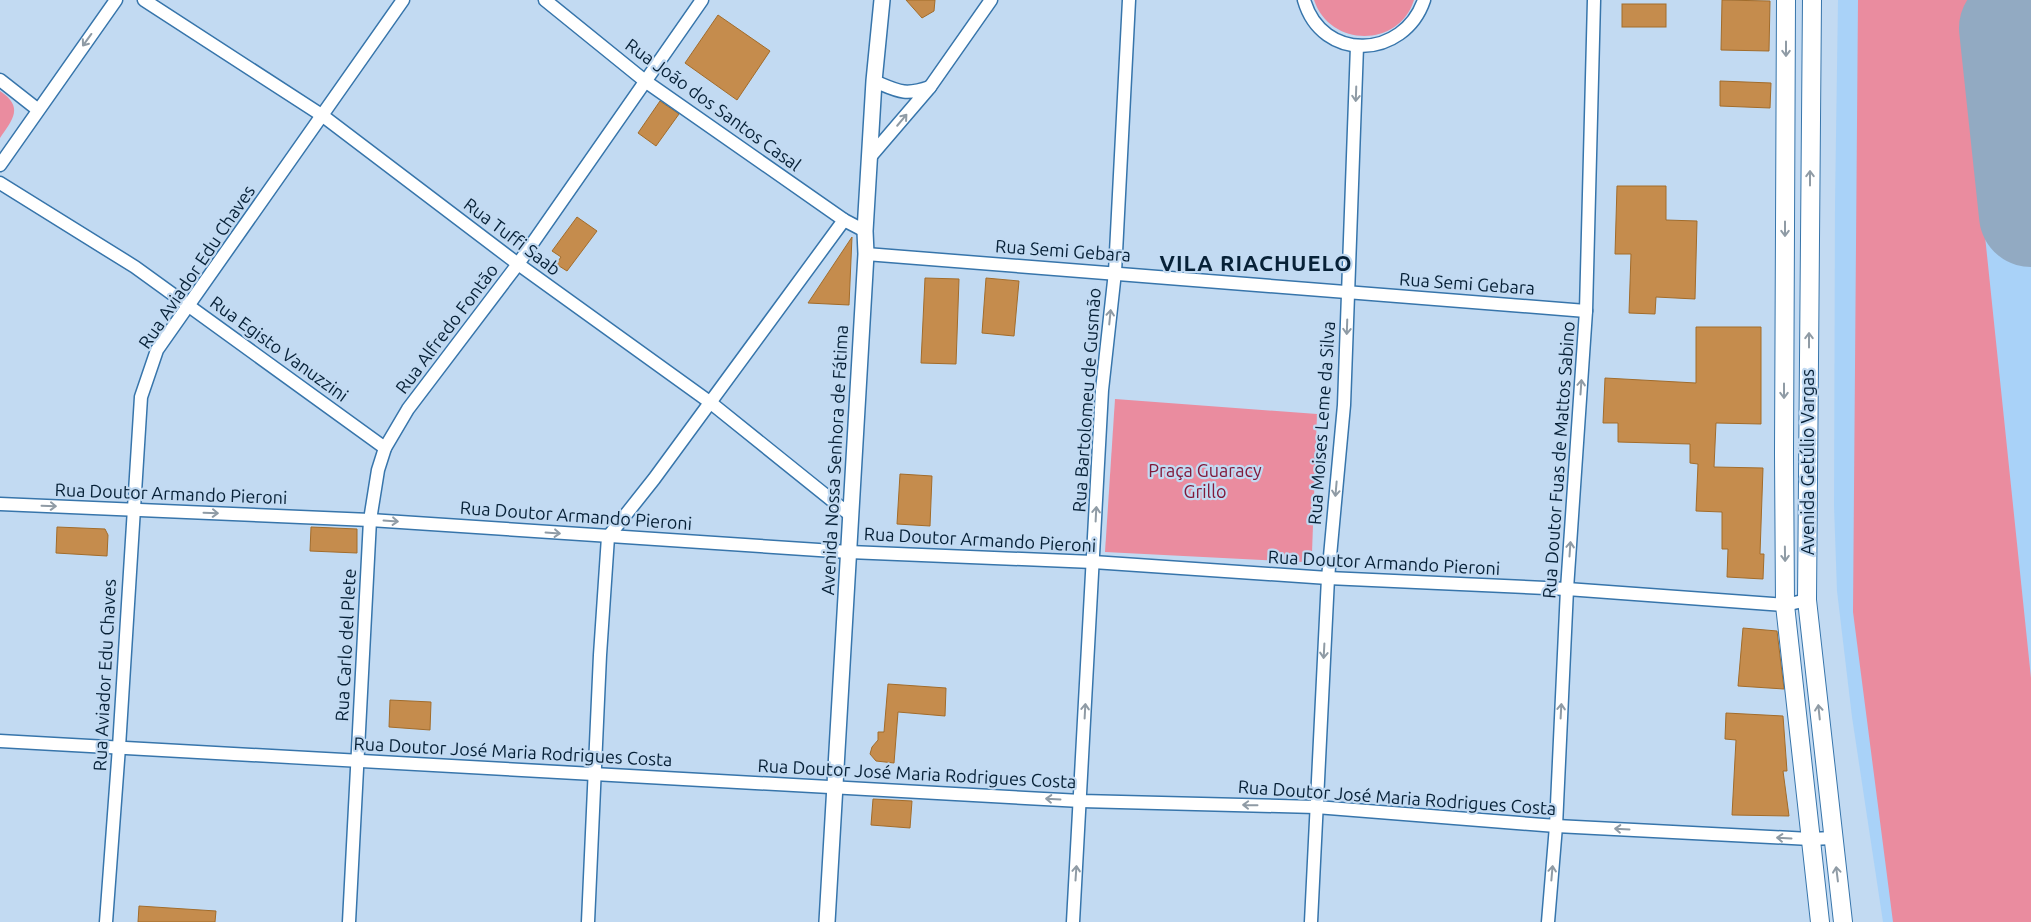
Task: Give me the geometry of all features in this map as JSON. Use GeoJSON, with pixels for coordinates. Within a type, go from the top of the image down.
{"type":"FeatureCollection","features":[{"type":"Feature","properties":{"kind":"main road","name":"Avenida Getúlio Vargas"},"geometry":{"type":"LineString","coordinates":[[1786,0],[1785,605],[1820,922]]}},
{"type":"Feature","properties":{"kind":"main road","name":"Avenida Getúlio Vargas"},"geometry":{"type":"LineString","coordinates":[[1812,0],[1807,600],[1843,922]]}},
{"type":"Feature","properties":{"kind":"street"},"geometry":{"type":"LineString","coordinates":[[0,165],[37,109],[116,0]]}},
{"type":"Feature","properties":{"kind":"street","name":"Rua Tuffi Saab"},"geometry":{"type":"LineString","coordinates":[[144,0],[323,116],[518,264],[711,403],[849,514]]}},
{"type":"Feature","properties":{"kind":"street","name":"Rua Aviador Edu Chaves"},"geometry":{"type":"LineString","coordinates":[[106,922],[120,747],[132,510],[140,397],[158,350],[403,0]]}},
{"type":"Feature","properties":{"kind":"street","name":"Rua João dos Santos Casal"},"geometry":{"type":"LineString","coordinates":[[545,0],[646,81],[844,220],[865,231]]}},
{"type":"Feature","properties":{"kind":"street","name":"Rua Alfredo Fontão"},"geometry":{"type":"LineString","coordinates":[[370,520],[378,470],[385,448],[408,409],[518,264],[702,0]]}},
{"type":"Feature","properties":{"kind":"street","name":"Avenida Nossa Senhora de Fátima"},"geometry":{"type":"LineString","coordinates":[[827,922],[849,552],[849,514],[866,254],[865,231],[874,81],[882,0]]}},
{"type":"Feature","properties":{"kind":"street"},"geometry":{"type":"LineString","coordinates":[[870,157],[930,87],[991,0]]}},
{"type":"Feature","properties":{"kind":"street","name":"Rua Bartolomeu de Gusmão"},"geometry":{"type":"LineString","coordinates":[[1073,922],[1102,390],[1115,272],[1129,0]]}},
{"type":"Feature","properties":{"kind":"street"},"geometry":{"type":"LineString","coordinates":[[1304,0],[1312,18],[1321,29],[1332,37],[1357,46],[1371,46],[1395,38],[1415,21],[1424,0]]}},
{"type":"Feature","properties":{"kind":"street","name":"Rua Doutor Fuas de Mattos Sabino"},"geometry":{"type":"LineString","coordinates":[[1548,922],[1556,826],[1567,589],[1586,310],[1594,0]]}},
{"type":"Feature","properties":{"kind":"street","name":"Rua Moises Leme da Silva"},"geometry":{"type":"LineString","coordinates":[[1311,922],[1328,578],[1344,405],[1357,46]]}},
{"type":"Feature","properties":{"kind":"street"},"geometry":{"type":"LineString","coordinates":[[0,80],[37,109]]}},
{"type":"Feature","properties":{"kind":"street"},"geometry":{"type":"LineString","coordinates":[[874,81],[900,91],[913,93],[930,87]]}},
{"type":"Feature","properties":{"kind":"street","name":"Rua Egisto Vanuzzini"},"geometry":{"type":"LineString","coordinates":[[0,182],[136,267],[385,448]]}},
{"type":"Feature","properties":{"kind":"street"},"geometry":{"type":"LineString","coordinates":[[588,922],[600,655],[608,537],[711,403],[844,220]]}},
{"type":"Feature","properties":{"kind":"street","name":"Rua Semi Gebara"},"geometry":{"type":"LineString","coordinates":[[866,254],[1115,272],[1348,293],[1586,310]]}},
{"type":"Feature","properties":{"kind":"street","name":"Rua Doutor Armando Pieroni"},"geometry":{"type":"LineString","coordinates":[[0,504],[370,520],[849,552],[1093,562],[1328,578],[1567,589],[1785,605],[1807,600]]}},
{"type":"Feature","properties":{"kind":"street","name":"Rua Carlo del Plete"},"geometry":{"type":"LineString","coordinates":[[350,922],[370,520]]}},
{"type":"Feature","properties":{"kind":"street","name":"Rua Doutor José Maria Rodrigues Costa"},"geometry":{"type":"LineString","coordinates":[[0,741],[1081,801],[1316,806],[1556,826],[1810,839],[1833,838]]}},
{"type":"Feature","properties":{"kind":"shaded area"},"geometry":{"type":"Polygon","coordinates":[[[1838,0],[2031,0],[2031,922],[1883,922],[1852,717],[1837,591],[1834,506],[1838,0]]]}},
{"type":"Feature","properties":{"kind":"green space"},"geometry":{"type":"Polygon","coordinates":[[[1314,0],[1414,0],[1406,16],[1394,27],[1380,34],[1364,36],[1349,34],[1334,27],[1322,16],[1314,0]]]}},
{"type":"Feature","properties":{"kind":"green space"},"geometry":{"type":"Polygon","coordinates":[[[1858,0],[2031,0],[2031,2],[1974,8],[1962,15],[2031,678],[2031,922],[1893,922],[1853,612],[1858,0]]]}},
{"type":"Feature","properties":{"kind":"green space"},"geometry":{"type":"Polygon","coordinates":[[[0,91],[12,102],[14,113],[9,125],[0,138],[0,91]]]}},
{"type":"Feature","properties":{"kind":"green space","name":"Praça Guaracy Grillo"},"geometry":{"type":"Polygon","coordinates":[[[1115,399],[1317,414],[1312,553],[1303,562],[1105,552],[1115,399]]]}},
{"type":"Feature","properties":{"kind":"building"},"geometry":{"type":"Polygon","coordinates":[[[906,0],[935,0],[934,11],[922,18],[906,0]]]}},
{"type":"Feature","properties":{"kind":"building"},"geometry":{"type":"Polygon","coordinates":[[[1722,0],[1770,1],[1769,51],[1721,50],[1722,0]]]}},
{"type":"Feature","properties":{"kind":"building"},"geometry":{"type":"Polygon","coordinates":[[[1622,4],[1666,4],[1666,27],[1622,27],[1622,4]]]}},
{"type":"Feature","properties":{"kind":"building"},"geometry":{"type":"Polygon","coordinates":[[[718,15],[770,51],[737,100],[685,63],[718,15]]]}},
{"type":"Feature","properties":{"kind":"building"},"geometry":{"type":"Polygon","coordinates":[[[1720,81],[1771,83],[1770,108],[1720,106],[1720,81]]]}},
{"type":"Feature","properties":{"kind":"building"},"geometry":{"type":"Polygon","coordinates":[[[660,101],[679,114],[656,146],[638,133],[660,101]]]}},
{"type":"Feature","properties":{"kind":"building"},"geometry":{"type":"Polygon","coordinates":[[[1617,186],[1666,186],[1666,220],[1697,221],[1695,299],[1656,297],[1655,314],[1629,313],[1631,254],[1615,254],[1617,186]]]}},
{"type":"Feature","properties":{"kind":"building"},"geometry":{"type":"Polygon","coordinates":[[[577,217],[597,231],[567,271],[556,264],[561,257],[552,251],[577,217]]]}},
{"type":"Feature","properties":{"kind":"building"},"geometry":{"type":"Polygon","coordinates":[[[852,237],[849,305],[808,303],[852,237]]]}},
{"type":"Feature","properties":{"kind":"building"},"geometry":{"type":"Polygon","coordinates":[[[925,278],[959,279],[956,364],[921,363],[925,278]]]}},
{"type":"Feature","properties":{"kind":"building"},"geometry":{"type":"Polygon","coordinates":[[[986,278],[1019,281],[1014,336],[982,333],[986,278]]]}},
{"type":"Feature","properties":{"kind":"building"},"geometry":{"type":"Polygon","coordinates":[[[1696,327],[1761,327],[1761,424],[1716,423],[1714,467],[1763,468],[1760,554],[1764,554],[1763,579],[1727,577],[1728,549],[1722,549],[1722,512],[1696,511],[1698,464],[1690,463],[1690,444],[1618,442],[1618,423],[1603,423],[1605,378],[1696,383],[1696,327]]]}},
{"type":"Feature","properties":{"kind":"building"},"geometry":{"type":"Polygon","coordinates":[[[900,474],[932,476],[930,526],[897,524],[900,474]]]}},
{"type":"Feature","properties":{"kind":"building"},"geometry":{"type":"Polygon","coordinates":[[[57,527],[105,529],[108,535],[107,556],[56,553],[57,527]]]}},
{"type":"Feature","properties":{"kind":"building"},"geometry":{"type":"Polygon","coordinates":[[[311,527],[357,529],[357,553],[310,551],[311,527]]]}},
{"type":"Feature","properties":{"kind":"building"},"geometry":{"type":"Polygon","coordinates":[[[1743,628],[1777,631],[1784,689],[1738,686],[1743,628]]]}},
{"type":"Feature","properties":{"kind":"building"},"geometry":{"type":"Polygon","coordinates":[[[888,684],[946,688],[945,716],[898,712],[894,763],[876,761],[870,754],[872,747],[878,740],[878,732],[884,732],[888,684]]]}},
{"type":"Feature","properties":{"kind":"building"},"geometry":{"type":"Polygon","coordinates":[[[390,700],[431,702],[430,730],[389,727],[390,700]]]}},
{"type":"Feature","properties":{"kind":"building"},"geometry":{"type":"Polygon","coordinates":[[[1726,713],[1783,716],[1787,771],[1783,771],[1789,816],[1732,815],[1736,740],[1725,739],[1726,713]]]}},
{"type":"Feature","properties":{"kind":"building"},"geometry":{"type":"Polygon","coordinates":[[[873,799],[912,801],[910,828],[871,825],[873,799]]]}},
{"type":"Feature","properties":{"kind":"building"},"geometry":{"type":"Polygon","coordinates":[[[139,906],[216,911],[215,922],[138,922],[139,906]]]}},
{"type":"Feature","properties":{"kind":"runway"},"geometry":{"type":"LineString","coordinates":[[2011,28],[2031,215]]}},
{"type":"Feature","properties":{"kind":"district","name":"VILA RIACHUELO"},"geometry":{"type":"Point","coordinates":[1256,263]}}]}
